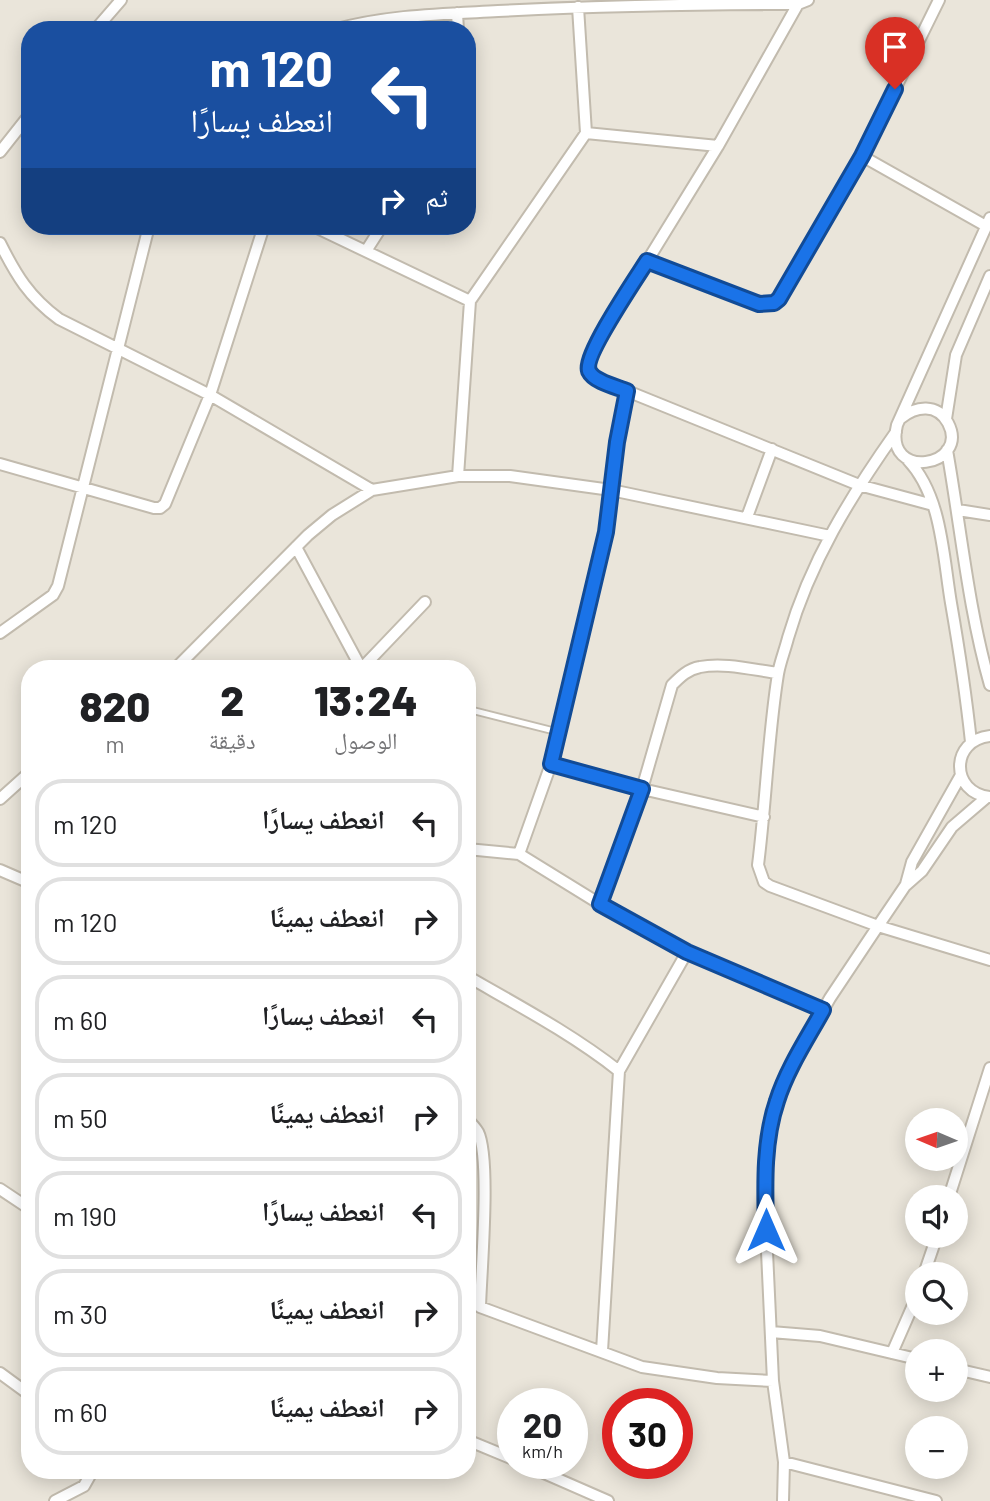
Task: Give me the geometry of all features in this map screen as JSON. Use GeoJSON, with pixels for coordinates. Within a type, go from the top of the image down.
{"type":"FeatureCollection","features":[{"type":"Feature","properties":{"kind":"street"},"geometry":{"type":"LineString","coordinates":[[103,21],[121,0]]}},
{"type":"Feature","properties":{"kind":"street"},"geometry":{"type":"LineString","coordinates":[[647,261],[759,304],[774,303],[783,293],[862,156],[939,0]]}},
{"type":"Feature","properties":{"kind":"street"},"geometry":{"type":"LineString","coordinates":[[383,21],[457,13],[679,2],[803,2]]}},
{"type":"Feature","properties":{"kind":"street"},"geometry":{"type":"LineString","coordinates":[[803,2],[595,346],[588,369],[595,378],[859,485],[933,505]]}},
{"type":"Feature","properties":{"kind":"street"},"geometry":{"type":"LineString","coordinates":[[458,476],[470,301],[586,133],[578,7]]}},
{"type":"Feature","properties":{"kind":"street"},"geometry":{"type":"LineString","coordinates":[[457,13],[457,21]]}},
{"type":"Feature","properties":{"kind":"street"},"geometry":{"type":"LineString","coordinates":[[0,152],[21,125]]}},
{"type":"Feature","properties":{"kind":"street"},"geometry":{"type":"LineString","coordinates":[[586,133],[718,146]]}},
{"type":"Feature","properties":{"kind":"street"},"geometry":{"type":"LineString","coordinates":[[862,156],[988,222],[896,432],[859,485],[805,586],[778,673],[758,865],[764,882],[770,886],[878,926],[990,960]]}},
{"type":"Feature","properties":{"kind":"street"},"geometry":{"type":"LineString","coordinates":[[0,634],[56,590],[147,235]]}},
{"type":"Feature","properties":{"kind":"street"},"geometry":{"type":"LineString","coordinates":[[0,464],[160,508],[165,505],[210,394],[261,235]]}},
{"type":"Feature","properties":{"kind":"street"},"geometry":{"type":"LineString","coordinates":[[332,235],[470,301]]}},
{"type":"Feature","properties":{"kind":"street"},"geometry":{"type":"LineString","coordinates":[[366,251],[376,235]]}},
{"type":"Feature","properties":{"kind":"street"},"geometry":{"type":"LineString","coordinates":[[0,243],[27,291],[42,307],[59,319],[210,394],[372,490]]}},
{"type":"Feature","properties":{"kind":"street"},"geometry":{"type":"LineString","coordinates":[[990,276],[956,355],[946,419],[951,434],[947,450],[968,589],[990,685]]}},
{"type":"Feature","properties":{"kind":"street"},"geometry":{"type":"LineString","coordinates":[[519,854],[551,764],[606,532],[627,391]]}},
{"type":"Feature","properties":{"kind":"street"},"geometry":{"type":"LineString","coordinates":[[901,418],[911,410],[924,407],[936,411],[946,419]]}},
{"type":"Feature","properties":{"kind":"street"},"geometry":{"type":"LineString","coordinates":[[896,432],[896,442],[920,476],[933,505],[964,677],[971,742]]}},
{"type":"Feature","properties":{"kind":"street"},"geometry":{"type":"LineString","coordinates":[[747,517],[772,449]]}},
{"type":"Feature","properties":{"kind":"street"},"geometry":{"type":"LineString","coordinates":[[906,457],[917,463],[928,463],[947,450]]}},
{"type":"Feature","properties":{"kind":"street"},"geometry":{"type":"LineString","coordinates":[[184,660],[296,547],[332,515],[372,490],[458,476],[510,476],[611,490],[830,536]]}},
{"type":"Feature","properties":{"kind":"street"},"geometry":{"type":"LineString","coordinates":[[958,510],[990,515]]}},
{"type":"Feature","properties":{"kind":"street"},"geometry":{"type":"LineString","coordinates":[[296,547],[358,660]]}},
{"type":"Feature","properties":{"kind":"street"},"geometry":{"type":"LineString","coordinates":[[370,660],[425,602]]}},
{"type":"Feature","properties":{"kind":"street"},"geometry":{"type":"LineString","coordinates":[[600,904],[642,789],[672,685],[683,674],[699,667],[778,673]]}},
{"type":"Feature","properties":{"kind":"street"},"geometry":{"type":"LineString","coordinates":[[989,797],[976,794],[967,786],[961,775],[960,763],[971,742],[990,736]]}},
{"type":"Feature","properties":{"kind":"street"},"geometry":{"type":"LineString","coordinates":[[551,764],[642,789],[764,817]]}},
{"type":"Feature","properties":{"kind":"street"},"geometry":{"type":"LineString","coordinates":[[905,886],[912,862],[961,775]]}},
{"type":"Feature","properties":{"kind":"street"},"geometry":{"type":"LineString","coordinates":[[0,799],[21,780]]}},
{"type":"Feature","properties":{"kind":"street"},"geometry":{"type":"LineString","coordinates":[[783,1501],[784,1462],[773,1381],[766,1208],[766,1161],[777,1101],[792,1065],[823,1010],[905,886],[922,871],[960,818],[989,797]]}},
{"type":"Feature","properties":{"kind":"street"},"geometry":{"type":"LineString","coordinates":[[476,850],[519,854],[600,904],[687,952],[823,1010]]}},
{"type":"Feature","properties":{"kind":"street"},"geometry":{"type":"LineString","coordinates":[[0,870],[21,879]]}},
{"type":"Feature","properties":{"kind":"street"},"geometry":{"type":"LineString","coordinates":[[602,1351],[619,1071],[687,952]]}},
{"type":"Feature","properties":{"kind":"street"},"geometry":{"type":"LineString","coordinates":[[476,981],[543,1019],[595,1052],[619,1071]]}},
{"type":"Feature","properties":{"kind":"street"},"geometry":{"type":"LineString","coordinates":[[953,1185],[990,1069]]}},
{"type":"Feature","properties":{"kind":"street"},"geometry":{"type":"LineString","coordinates":[[476,1130],[480,1139],[484,1172],[480,1307]]}},
{"type":"Feature","properties":{"kind":"street"},"geometry":{"type":"LineString","coordinates":[[0,1189],[21,1203]]}},
{"type":"Feature","properties":{"kind":"street"},"geometry":{"type":"LineString","coordinates":[[476,1306],[642,1367],[717,1378],[773,1381]]}},
{"type":"Feature","properties":{"kind":"street"},"geometry":{"type":"LineString","coordinates":[[892,1353],[905,1323]]}},
{"type":"Feature","properties":{"kind":"street"},"geometry":{"type":"LineString","coordinates":[[771,1332],[820,1336],[905,1356]]}},
{"type":"Feature","properties":{"kind":"street"},"geometry":{"type":"LineString","coordinates":[[968,1372],[990,1377]]}},
{"type":"Feature","properties":{"kind":"street"},"geometry":{"type":"LineString","coordinates":[[0,1373],[21,1388]]}},
{"type":"Feature","properties":{"kind":"street"},"geometry":{"type":"LineString","coordinates":[[476,1444],[497,1452]]}},
{"type":"Feature","properties":{"kind":"street"},"geometry":{"type":"LineString","coordinates":[[784,1462],[936,1501]]}},
{"type":"Feature","properties":{"kind":"street"},"geometry":{"type":"LineString","coordinates":[[55,1501],[83,1486],[87,1479]]}},
{"type":"Feature","properties":{"kind":"street"},"geometry":{"type":"LineString","coordinates":[[558,1479],[608,1501]]}},
{"type":"Feature","properties":{"kind":"lane"},"geometry":{"type":"LineString","coordinates":[[476,711],[558,732]]}},
{"type":"Feature","properties":{"kind":"shaded area"},"geometry":{"type":"Polygon","coordinates":[[[0,0],[990,0],[990,1501],[0,1501],[0,0]]]}},
{"type":"Feature","properties":{"kind":"route"},"geometry":{"type":"LineString","coordinates":[[766,1230],[766,1161],[777,1101],[792,1065],[823,1010],[687,952],[600,904],[642,789],[551,764],[606,532],[617,442],[627,391],[595,378],[588,365],[595,346],[647,261],[759,304],[768,305],[779,299],[862,156],[895,89]]}}]}
